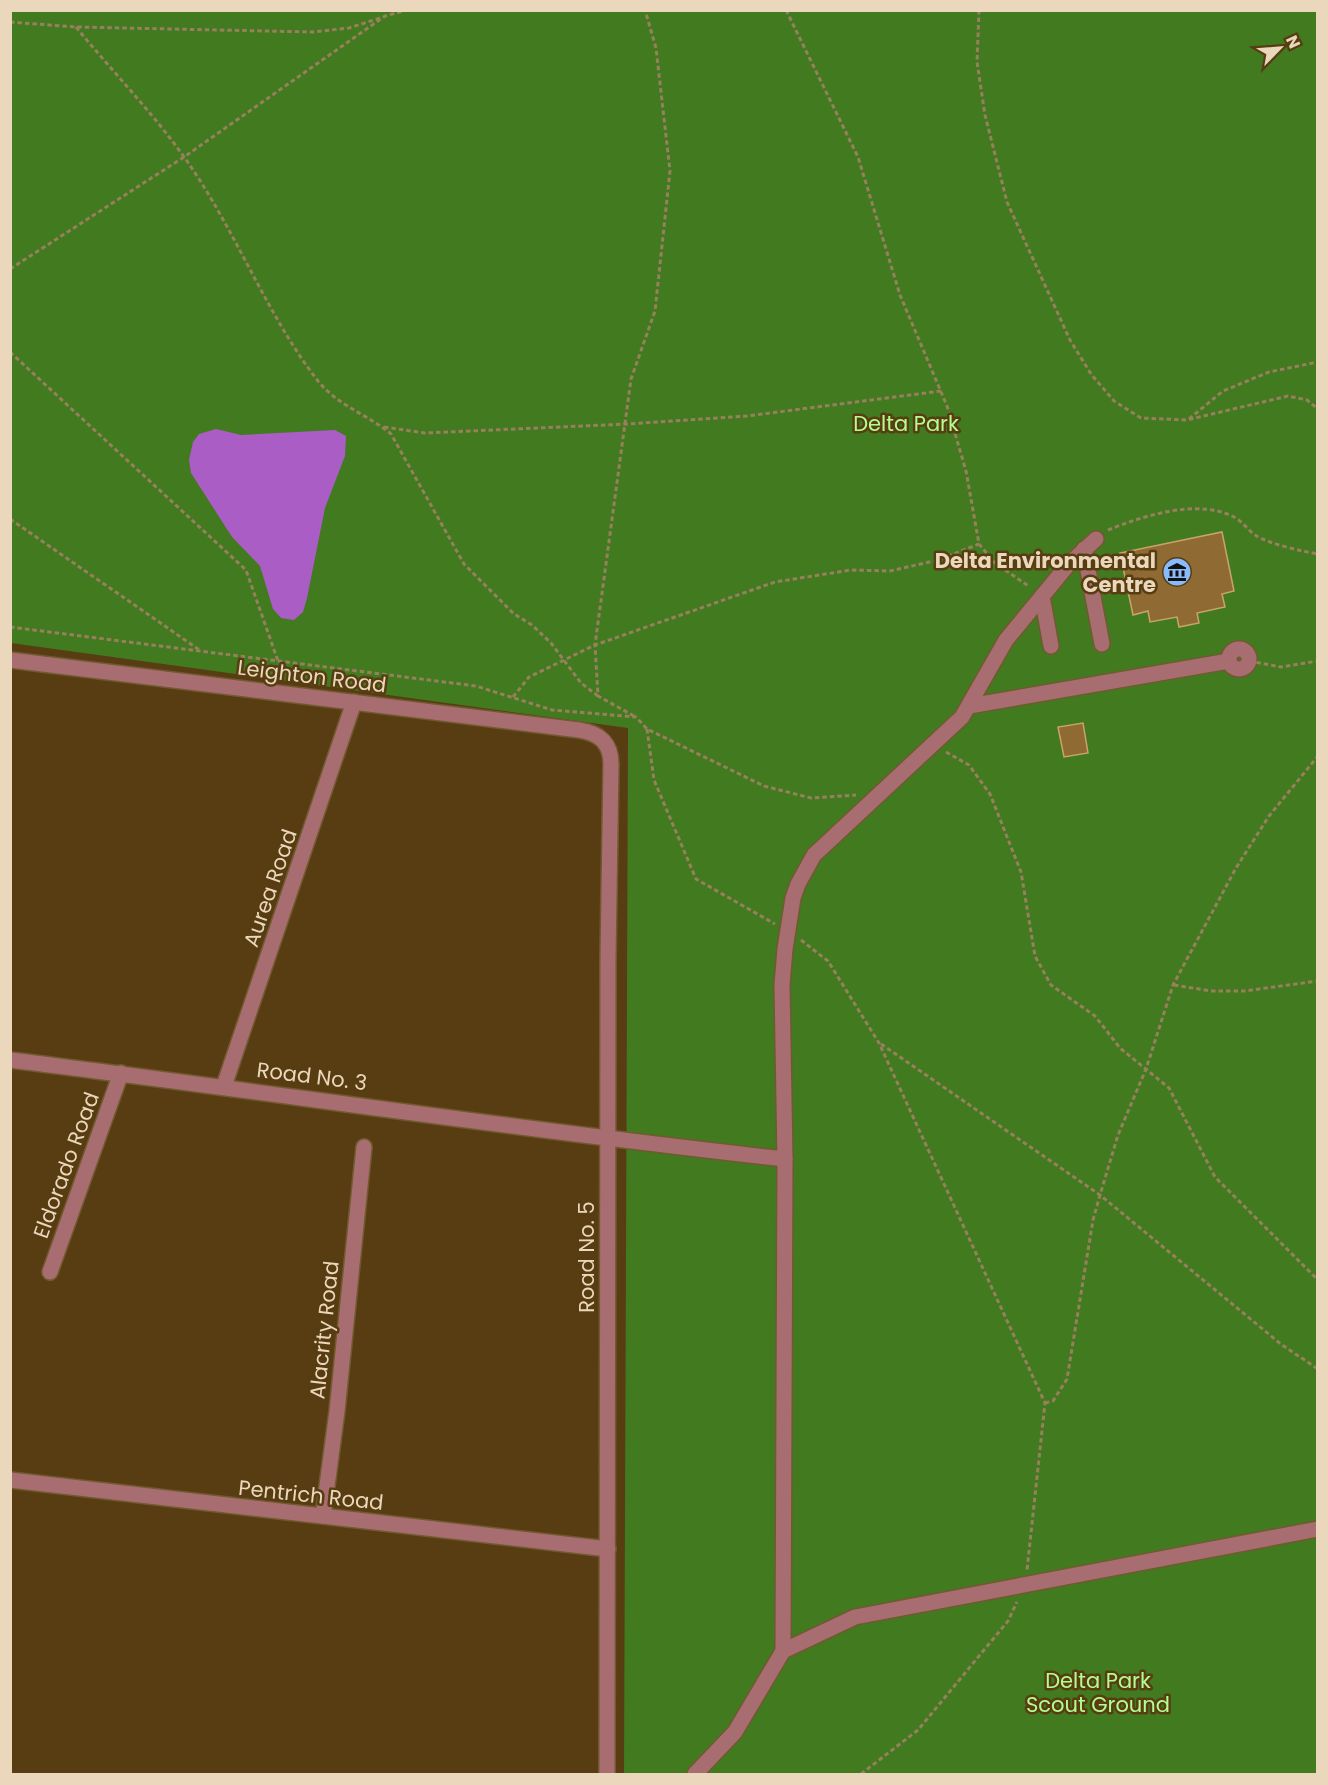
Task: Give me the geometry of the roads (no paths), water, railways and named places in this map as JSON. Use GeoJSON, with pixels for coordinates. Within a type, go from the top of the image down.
{"type":"FeatureCollection","features":[{"type":"Feature","properties":{"kind":"street"},"geometry":{"type":"LineString","coordinates":[[695,1774],[735,1732],[783,1651],[785,1160],[782,985],[787,930],[798,884],[814,855],[962,717],[997,652],[1042,596],[1090,544],[1102,644]]}},
{"type":"Feature","properties":{"kind":"street"},"geometry":{"type":"LineString","coordinates":[[1042,596],[1051,646]]}},
{"type":"Feature","properties":{"kind":"street"},"geometry":{"type":"LineString","coordinates":[[969,706],[1229,661],[1231,652],[1237,649],[1246,651],[1249,661]]}},
{"type":"Feature","properties":{"kind":"street","name":"Leighton Road"},"geometry":{"type":"LineString","coordinates":[[10,660],[579,730],[595,734],[604,741]]}},
{"type":"Feature","properties":{"kind":"street","name":"Aurea Road"},"geometry":{"type":"LineString","coordinates":[[224,1086],[354,702]]}},
{"type":"Feature","properties":{"kind":"street","name":"Road No. 5"},"geometry":{"type":"LineString","coordinates":[[604,741],[611,758],[607,1774]]}},
{"type":"Feature","properties":{"kind":"street","name":"Road No. 3"},"geometry":{"type":"LineString","coordinates":[[10,1060],[224,1086],[608,1140],[785,1160]]}},
{"type":"Feature","properties":{"kind":"street","name":"Eldorado Road"},"geometry":{"type":"LineString","coordinates":[[50,1272],[121,1073]]}},
{"type":"Feature","properties":{"kind":"street","name":"Alacrity Road"},"geometry":{"type":"LineString","coordinates":[[322,1516],[338,1399],[364,1147]]}},
{"type":"Feature","properties":{"kind":"street","name":"Pentrich Road"},"geometry":{"type":"LineString","coordinates":[[10,1480],[608,1550]]}},
{"type":"Feature","properties":{"kind":"street"},"geometry":{"type":"LineString","coordinates":[[783,1651],[855,1617],[1317,1529]]}},
{"type":"Feature","properties":{"kind":"place","name":"Delta Environmental Centre"},"geometry":{"type":"Point","coordinates":[1177,572]}},
{"type":"Feature","properties":{"kind":"park label","name":"Delta Park"},"geometry":{"type":"Point","coordinates":[906,423]}},
{"type":"Feature","properties":{"kind":"park label","name":"Delta Park Scout Ground"},"geometry":{"type":"Point","coordinates":[1098,1692]}}]}
